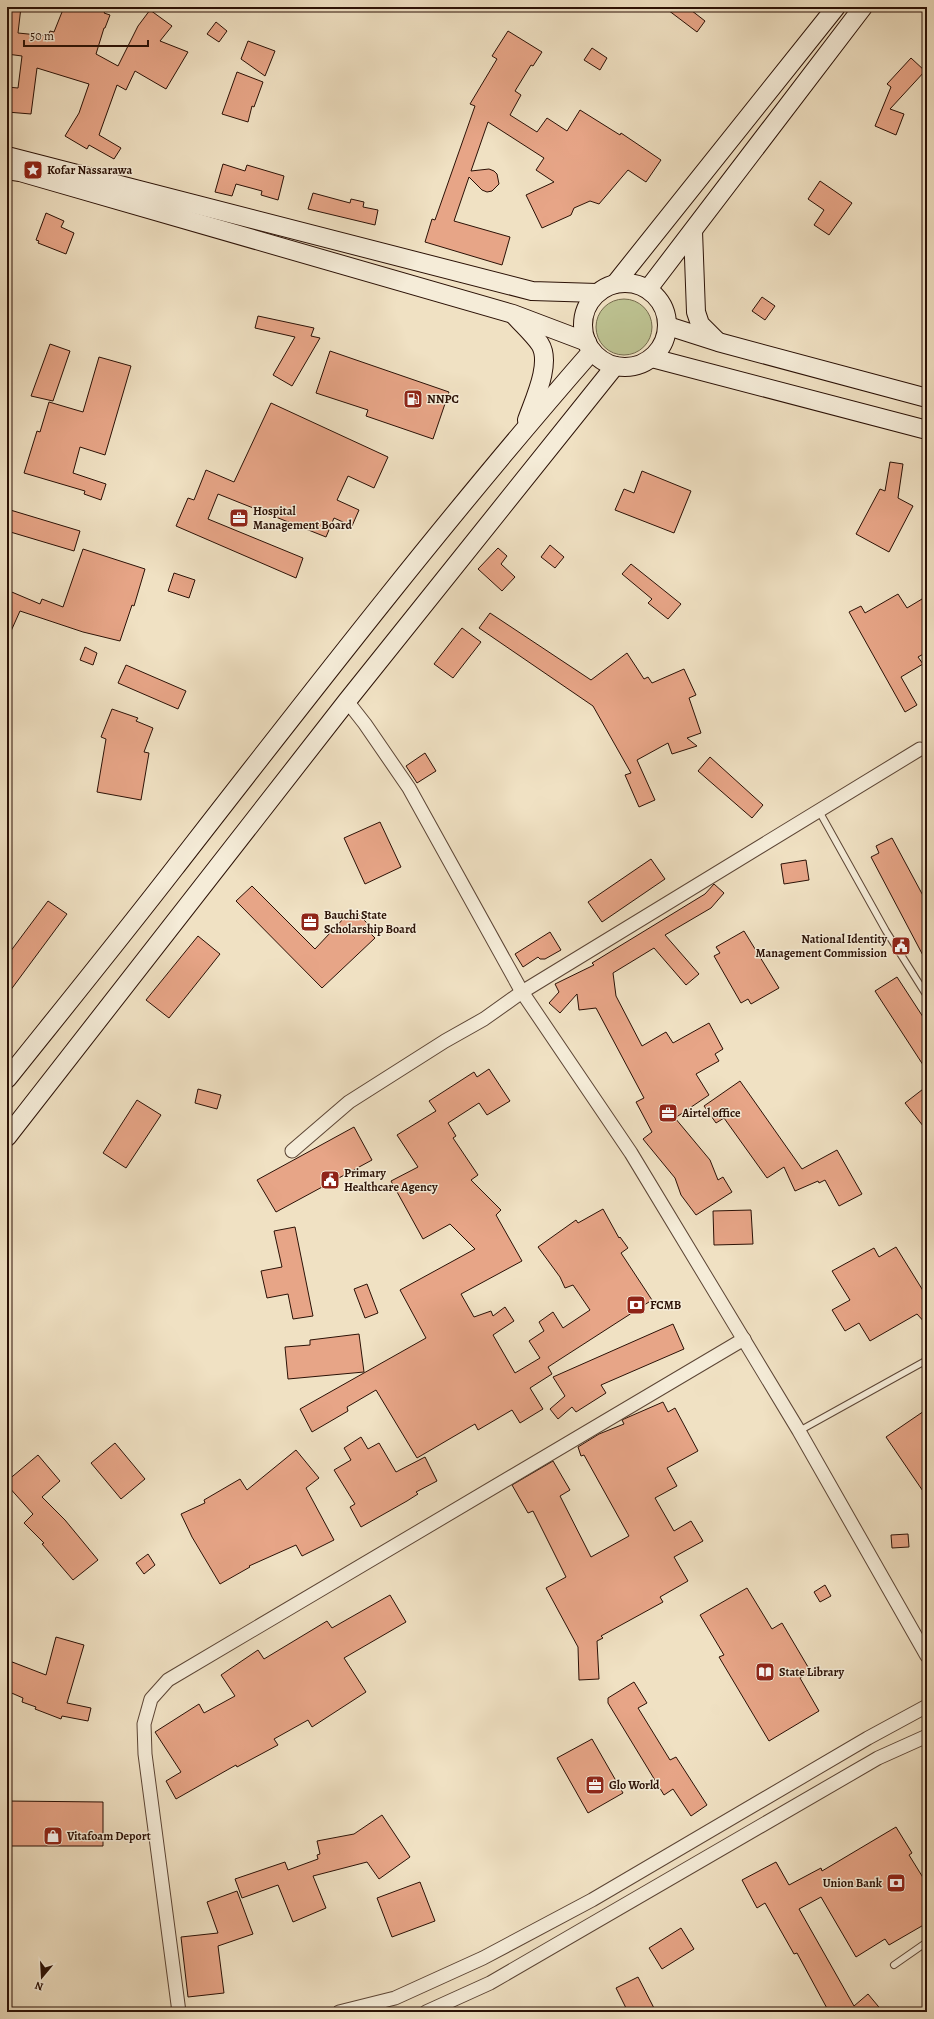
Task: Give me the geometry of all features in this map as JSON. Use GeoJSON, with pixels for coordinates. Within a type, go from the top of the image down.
{"type":"FeatureCollection","features":[{"type":"Feature","properties":{"kind":"street"},"geometry":{"type":"LineString","coordinates":[[615,284],[836,7]]}},
{"type":"Feature","properties":{"kind":"street"},"geometry":{"type":"LineString","coordinates":[[648,289],[863,7]]}},
{"type":"Feature","properties":{"kind":"street"},"geometry":{"type":"LineString","coordinates":[[7,156],[532,291],[597,293]]}},
{"type":"Feature","properties":{"kind":"street"},"geometry":{"type":"LineString","coordinates":[[7,170],[20,172],[513,314],[589,346],[606,362],[615,366],[634,366],[652,358],[661,349],[666,338],[668,326],[666,312],[659,299],[648,289],[638,284],[626,282],[615,284],[597,293],[588,304],[584,316],[583,329],[589,346]]}},
{"type":"Feature","properties":{"kind":"street"},"geometry":{"type":"LineString","coordinates":[[693,231],[696,312],[700,324],[718,342]]}},
{"type":"Feature","properties":{"kind":"street"},"geometry":{"type":"LineString","coordinates":[[513,314],[540,345],[544,362],[540,382],[524,428]]}},
{"type":"Feature","properties":{"kind":"street"},"geometry":{"type":"LineString","coordinates":[[668,326],[718,342],[927,398]]}},
{"type":"Feature","properties":{"kind":"street"},"geometry":{"type":"LineString","coordinates":[[7,1079],[173,870],[320,680],[589,346]]}},
{"type":"Feature","properties":{"kind":"street"},"geometry":{"type":"LineString","coordinates":[[652,358],[927,430]]}},
{"type":"Feature","properties":{"kind":"street"},"geometry":{"type":"LineString","coordinates":[[7,1137],[347,701],[615,366]]}},
{"type":"Feature","properties":{"kind":"street"},"geometry":{"type":"LineString","coordinates":[[347,701],[365,724],[409,788],[522,992],[631,1153],[744,1339],[799,1431],[927,1656]]}},
{"type":"Feature","properties":{"kind":"street"},"geometry":{"type":"LineString","coordinates":[[292,1151],[349,1102],[445,1041],[484,1019],[522,992],[920,749]]}},
{"type":"Feature","properties":{"kind":"street"},"geometry":{"type":"LineString","coordinates":[[180,2012],[145,1754],[144,1724],[151,1699],[168,1680],[744,1339]]}},
{"type":"Feature","properties":{"kind":"street"},"geometry":{"type":"LineString","coordinates":[[339,2012],[395,1998],[483,1958],[592,1900],[861,1742],[927,1706]]}},
{"type":"Feature","properties":{"kind":"street"},"geometry":{"type":"LineString","coordinates":[[426,2012],[490,1983],[603,1919],[878,1758],[927,1736]]}},
{"type":"Feature","properties":{"kind":"lane"},"geometry":{"type":"LineString","coordinates":[[819,811],[886,931],[927,996]]}},
{"type":"Feature","properties":{"kind":"lane"},"geometry":{"type":"LineString","coordinates":[[799,1431],[927,1360]]}},
{"type":"Feature","properties":{"kind":"lane"},"geometry":{"type":"LineString","coordinates":[[894,1965],[927,1942]]}},
{"type":"Feature","properties":{"kind":"green space"},"geometry":{"type":"Polygon","coordinates":[[[624,299],[635,301],[644,307],[650,316],[652,327],[650,338],[644,347],[635,353],[624,355],[613,353],[604,347],[598,338],[596,327],[598,316],[604,307],[613,301],[624,299]]]}},
{"type":"Feature","properties":{"kind":"building"},"geometry":{"type":"Polygon","coordinates":[[[7,7],[21,7],[18,33],[48,36],[50,31],[54,32],[64,7],[108,7],[104,13],[110,15],[104,28],[96,54],[118,66],[138,26],[150,10],[172,26],[160,41],[188,52],[166,89],[135,71],[126,90],[117,85],[99,135],[121,148],[114,159],[89,145],[87,149],[65,136],[79,113],[89,84],[37,68],[31,114],[7,112],[7,87],[18,88],[22,56],[7,54],[7,7]]]}},
{"type":"Feature","properties":{"kind":"building"},"geometry":{"type":"Polygon","coordinates":[[[664,7],[687,7],[705,21],[697,32],[664,7]]]}},
{"type":"Feature","properties":{"kind":"building"},"geometry":{"type":"Polygon","coordinates":[[[216,22],[227,31],[219,42],[207,34],[216,22]]]}},
{"type":"Feature","properties":{"kind":"building"},"geometry":{"type":"Polygon","coordinates":[[[508,31],[542,52],[533,66],[531,65],[515,91],[521,95],[510,115],[537,132],[547,118],[567,131],[580,110],[620,135],[621,133],[661,160],[646,182],[628,170],[599,204],[590,201],[574,208],[571,215],[542,228],[526,195],[554,182],[536,170],[544,158],[488,122],[471,171],[489,169],[494,171],[497,174],[499,184],[492,191],[487,192],[482,190],[469,177],[454,221],[510,237],[502,265],[425,242],[432,219],[435,220],[475,106],[470,104],[497,59],[492,56],[508,31]]]}},
{"type":"Feature","properties":{"kind":"building"},"geometry":{"type":"Polygon","coordinates":[[[248,41],[275,51],[265,76],[241,59],[248,41]]]}},
{"type":"Feature","properties":{"kind":"building"},"geometry":{"type":"Polygon","coordinates":[[[592,48],[607,58],[600,70],[584,60],[592,48]]]}},
{"type":"Feature","properties":{"kind":"building"},"geometry":{"type":"Polygon","coordinates":[[[911,58],[925,71],[890,109],[904,114],[896,135],[875,126],[891,87],[887,84],[911,58]]]}},
{"type":"Feature","properties":{"kind":"building"},"geometry":{"type":"Polygon","coordinates":[[[237,72],[263,82],[254,107],[252,106],[248,122],[222,114],[237,72]]]}},
{"type":"Feature","properties":{"kind":"building"},"geometry":{"type":"Polygon","coordinates":[[[223,164],[245,171],[247,165],[284,176],[278,200],[261,195],[262,191],[236,184],[232,196],[215,192],[223,164]]]}},
{"type":"Feature","properties":{"kind":"building"},"geometry":{"type":"Polygon","coordinates":[[[820,181],[852,203],[829,235],[814,225],[824,210],[808,199],[820,181]]]}},
{"type":"Feature","properties":{"kind":"building"},"geometry":{"type":"Polygon","coordinates":[[[313,193],[350,203],[351,199],[364,202],[363,207],[378,210],[375,225],[308,209],[313,193]]]}},
{"type":"Feature","properties":{"kind":"building"},"geometry":{"type":"Polygon","coordinates":[[[46,213],[64,221],[61,227],[74,233],[66,254],[38,243],[39,241],[36,240],[46,213]]]}},
{"type":"Feature","properties":{"kind":"building"},"geometry":{"type":"Polygon","coordinates":[[[762,297],[775,306],[765,320],[752,311],[762,297]]]}},
{"type":"Feature","properties":{"kind":"building"},"geometry":{"type":"Polygon","coordinates":[[[258,316],[314,328],[311,336],[320,338],[292,386],[273,375],[295,337],[255,328],[258,316]]]}},
{"type":"Feature","properties":{"kind":"building"},"geometry":{"type":"Polygon","coordinates":[[[50,344],[70,351],[53,401],[31,396],[50,344]]]}},
{"type":"Feature","properties":{"kind":"building"},"geometry":{"type":"Polygon","coordinates":[[[330,351],[449,392],[433,439],[366,416],[368,410],[316,393],[330,351]]]}},
{"type":"Feature","properties":{"kind":"building"},"geometry":{"type":"Polygon","coordinates":[[[99,357],[131,366],[105,455],[80,447],[73,473],[106,484],[101,500],[84,494],[85,491],[24,473],[37,431],[40,432],[49,402],[83,412],[99,357]]]}},
{"type":"Feature","properties":{"kind":"building"},"geometry":{"type":"Polygon","coordinates":[[[271,403],[388,457],[374,488],[348,476],[337,500],[359,510],[352,526],[334,518],[326,537],[218,494],[208,519],[303,558],[296,578],[176,526],[188,498],[194,500],[206,470],[234,482],[271,403]]]}},
{"type":"Feature","properties":{"kind":"building"},"geometry":{"type":"Polygon","coordinates":[[[890,462],[903,464],[898,498],[913,506],[889,552],[856,534],[880,489],[885,491],[890,462]]]}},
{"type":"Feature","properties":{"kind":"building"},"geometry":{"type":"Polygon","coordinates":[[[642,471],[691,491],[674,533],[615,510],[624,489],[634,493],[642,471]]]}},
{"type":"Feature","properties":{"kind":"building"},"geometry":{"type":"Polygon","coordinates":[[[7,509],[80,531],[74,551],[7,531],[7,509]]]}},
{"type":"Feature","properties":{"kind":"building"},"geometry":{"type":"Polygon","coordinates":[[[550,545],[564,557],[555,568],[541,557],[550,545]]]}},
{"type":"Feature","properties":{"kind":"building"},"geometry":{"type":"Polygon","coordinates":[[[498,548],[507,556],[501,564],[515,577],[502,591],[478,569],[498,548]]]}},
{"type":"Feature","properties":{"kind":"building"},"geometry":{"type":"Polygon","coordinates":[[[83,549],[145,569],[134,606],[132,605],[120,641],[83,632],[20,611],[7,640],[7,590],[40,604],[42,599],[63,607],[83,549]]]}},
{"type":"Feature","properties":{"kind":"building"},"geometry":{"type":"Polygon","coordinates":[[[631,564],[681,604],[668,619],[648,603],[652,599],[622,574],[631,564]]]}},
{"type":"Feature","properties":{"kind":"building"},"geometry":{"type":"Polygon","coordinates":[[[174,573],[195,580],[189,598],[168,591],[174,573]]]}},
{"type":"Feature","properties":{"kind":"building"},"geometry":{"type":"Polygon","coordinates":[[[898,594],[907,608],[927,596],[927,652],[918,657],[923,664],[901,677],[917,705],[905,712],[849,612],[861,606],[865,613],[898,594]]]}},
{"type":"Feature","properties":{"kind":"building"},"geometry":{"type":"Polygon","coordinates":[[[490,613],[591,680],[627,653],[644,679],[648,677],[652,683],[684,669],[696,695],[689,698],[701,733],[687,738],[697,746],[672,754],[668,743],[637,760],[655,800],[639,807],[625,775],[631,773],[593,706],[479,628],[490,613]]]}},
{"type":"Feature","properties":{"kind":"building"},"geometry":{"type":"Polygon","coordinates":[[[462,628],[481,642],[453,678],[434,664],[462,628]]]}},
{"type":"Feature","properties":{"kind":"building"},"geometry":{"type":"Polygon","coordinates":[[[85,647],[97,653],[93,665],[80,660],[85,647]]]}},
{"type":"Feature","properties":{"kind":"building"},"geometry":{"type":"Polygon","coordinates":[[[126,665],[186,691],[178,709],[118,683],[126,665]]]}},
{"type":"Feature","properties":{"kind":"building"},"geometry":{"type":"Polygon","coordinates":[[[112,709],[138,718],[136,721],[153,728],[144,752],[149,753],[141,800],[97,792],[106,739],[101,737],[112,709]]]}},
{"type":"Feature","properties":{"kind":"building"},"geometry":{"type":"Polygon","coordinates":[[[425,753],[436,771],[417,783],[406,766],[425,753]]]}},
{"type":"Feature","properties":{"kind":"building"},"geometry":{"type":"Polygon","coordinates":[[[710,757],[763,805],[752,818],[698,771],[710,757]]]}},
{"type":"Feature","properties":{"kind":"building"},"geometry":{"type":"Polygon","coordinates":[[[380,822],[401,867],[365,884],[344,838],[380,822]]]}},
{"type":"Feature","properties":{"kind":"building"},"geometry":{"type":"Polygon","coordinates":[[[892,838],[927,903],[927,963],[871,857],[879,853],[876,846],[892,838]]]}},
{"type":"Feature","properties":{"kind":"building"},"geometry":{"type":"Polygon","coordinates":[[[651,859],[665,879],[602,922],[588,902],[651,859]]]}},
{"type":"Feature","properties":{"kind":"building"},"geometry":{"type":"Polygon","coordinates":[[[806,860],[809,880],[784,884],[781,864],[806,860]]]}},
{"type":"Feature","properties":{"kind":"building"},"geometry":{"type":"Polygon","coordinates":[[[714,884],[724,893],[711,908],[665,935],[699,974],[686,985],[654,948],[613,973],[616,996],[642,1046],[666,1032],[673,1043],[709,1023],[723,1049],[715,1054],[719,1061],[696,1074],[709,1095],[675,1118],[710,1160],[718,1180],[723,1177],[732,1192],[696,1215],[681,1195],[675,1178],[643,1139],[652,1132],[636,1102],[644,1098],[596,1008],[579,1010],[577,994],[560,1013],[549,1003],[559,992],[555,984],[594,965],[592,963],[705,894],[714,884]]]}},
{"type":"Feature","properties":{"kind":"building"},"geometry":{"type":"Polygon","coordinates":[[[252,886],[315,949],[345,917],[347,920],[354,913],[357,916],[359,915],[373,929],[370,933],[375,938],[322,988],[236,901],[252,886]]]}},
{"type":"Feature","properties":{"kind":"building"},"geometry":{"type":"Polygon","coordinates":[[[48,901],[67,914],[7,995],[7,956],[48,901]]]}},
{"type":"Feature","properties":{"kind":"building"},"geometry":{"type":"Polygon","coordinates":[[[744,931],[779,988],[751,1004],[748,999],[741,1003],[714,956],[720,953],[716,947],[744,931]]]}},
{"type":"Feature","properties":{"kind":"building"},"geometry":{"type":"Polygon","coordinates":[[[550,932],[561,950],[545,959],[540,959],[538,957],[523,967],[515,954],[550,932]]]}},
{"type":"Feature","properties":{"kind":"building"},"geometry":{"type":"Polygon","coordinates":[[[198,936],[220,954],[169,1018],[146,1000],[198,936]]]}},
{"type":"Feature","properties":{"kind":"building"},"geometry":{"type":"Polygon","coordinates":[[[897,977],[927,1023],[927,1071],[875,991],[897,977]]]}},
{"type":"Feature","properties":{"kind":"building"},"geometry":{"type":"Polygon","coordinates":[[[489,1069],[510,1101],[487,1115],[479,1103],[448,1123],[456,1136],[453,1138],[478,1175],[471,1180],[501,1210],[496,1215],[522,1261],[461,1294],[474,1317],[491,1311],[493,1316],[505,1307],[514,1321],[493,1335],[515,1373],[540,1358],[529,1341],[544,1331],[539,1322],[553,1312],[563,1328],[590,1310],[573,1285],[565,1288],[560,1277],[538,1247],[576,1220],[578,1223],[603,1209],[619,1238],[620,1237],[628,1248],[621,1253],[652,1300],[548,1367],[552,1374],[530,1388],[543,1409],[520,1423],[512,1410],[478,1430],[475,1424],[417,1458],[376,1390],[347,1407],[348,1411],[312,1432],[300,1409],[426,1338],[400,1290],[475,1249],[450,1224],[423,1239],[391,1181],[418,1167],[397,1135],[436,1111],[429,1101],[474,1072],[477,1077],[489,1069]]]}},
{"type":"Feature","properties":{"kind":"building"},"geometry":{"type":"Polygon","coordinates":[[[740,1081],[802,1169],[837,1150],[862,1194],[839,1206],[825,1180],[819,1183],[818,1181],[795,1191],[784,1167],[767,1178],[724,1118],[716,1123],[704,1106],[740,1081]]]}},
{"type":"Feature","properties":{"kind":"building"},"geometry":{"type":"Polygon","coordinates":[[[927,1086],[927,1131],[905,1103],[927,1086]]]}},
{"type":"Feature","properties":{"kind":"building"},"geometry":{"type":"Polygon","coordinates":[[[198,1089],[221,1095],[217,1109],[195,1103],[198,1089]]]}},
{"type":"Feature","properties":{"kind":"building"},"geometry":{"type":"Polygon","coordinates":[[[137,1100],[161,1115],[126,1168],[103,1153],[137,1100]]]}},
{"type":"Feature","properties":{"kind":"building"},"geometry":{"type":"Polygon","coordinates":[[[354,1127],[372,1160],[276,1212],[257,1180],[354,1127]]]}},
{"type":"Feature","properties":{"kind":"building"},"geometry":{"type":"Polygon","coordinates":[[[751,1210],[753,1244],[714,1245],[713,1211],[751,1210]]]}},
{"type":"Feature","properties":{"kind":"building"},"geometry":{"type":"Polygon","coordinates":[[[295,1227],[313,1316],[293,1319],[288,1294],[267,1298],[261,1271],[282,1267],[274,1231],[295,1227]]]}},
{"type":"Feature","properties":{"kind":"building"},"geometry":{"type":"Polygon","coordinates":[[[896,1247],[927,1297],[927,1325],[917,1314],[870,1341],[859,1323],[845,1331],[832,1310],[850,1300],[832,1271],[874,1248],[879,1257],[896,1247]]]}},
{"type":"Feature","properties":{"kind":"building"},"geometry":{"type":"Polygon","coordinates":[[[367,1284],[378,1313],[365,1318],[354,1289],[367,1284]]]}},
{"type":"Feature","properties":{"kind":"building"},"geometry":{"type":"Polygon","coordinates":[[[673,1324],[684,1349],[601,1385],[606,1393],[576,1412],[572,1407],[558,1419],[550,1409],[565,1396],[553,1377],[673,1324]]]}},
{"type":"Feature","properties":{"kind":"building"},"geometry":{"type":"Polygon","coordinates":[[[359,1334],[364,1372],[288,1379],[285,1347],[310,1345],[310,1340],[359,1334]]]}},
{"type":"Feature","properties":{"kind":"building"},"geometry":{"type":"Polygon","coordinates":[[[663,1402],[668,1412],[675,1408],[698,1451],[667,1468],[677,1486],[655,1498],[674,1531],[691,1521],[703,1541],[674,1557],[688,1581],[660,1597],[663,1602],[601,1636],[603,1638],[597,1641],[599,1679],[579,1680],[578,1647],[546,1588],[566,1577],[533,1511],[528,1513],[512,1485],[553,1461],[570,1490],[560,1496],[591,1557],[629,1536],[584,1455],[581,1456],[578,1447],[599,1434],[624,1424],[622,1420],[663,1402]]]}},
{"type":"Feature","properties":{"kind":"building"},"geometry":{"type":"Polygon","coordinates":[[[927,1409],[927,1497],[886,1437],[927,1409]]]}},
{"type":"Feature","properties":{"kind":"building"},"geometry":{"type":"Polygon","coordinates":[[[361,1437],[368,1449],[379,1443],[396,1472],[425,1457],[437,1481],[416,1492],[418,1494],[407,1501],[361,1527],[350,1507],[355,1504],[334,1470],[351,1460],[344,1448],[361,1437]]]}},
{"type":"Feature","properties":{"kind":"building"},"geometry":{"type":"Polygon","coordinates":[[[115,1443],[145,1479],[121,1499],[91,1463],[115,1443]]]}},
{"type":"Feature","properties":{"kind":"building"},"geometry":{"type":"Polygon","coordinates":[[[296,1450],[319,1478],[306,1488],[334,1540],[302,1556],[296,1545],[249,1566],[250,1567],[220,1584],[192,1537],[181,1514],[205,1503],[204,1500],[240,1479],[247,1490],[296,1450]]]}},
{"type":"Feature","properties":{"kind":"building"},"geometry":{"type":"Polygon","coordinates":[[[38,1455],[60,1481],[42,1497],[65,1520],[98,1560],[73,1580],[42,1544],[44,1543],[24,1523],[33,1514],[7,1485],[7,1481],[38,1455]]]}},
{"type":"Feature","properties":{"kind":"building"},"geometry":{"type":"Polygon","coordinates":[[[908,1534],[909,1547],[892,1548],[891,1535],[908,1534]]]}},
{"type":"Feature","properties":{"kind":"building"},"geometry":{"type":"Polygon","coordinates":[[[148,1554],[155,1565],[144,1574],[136,1563],[148,1554]]]}},
{"type":"Feature","properties":{"kind":"building"},"geometry":{"type":"Polygon","coordinates":[[[825,1585],[831,1596],[820,1602],[814,1592],[825,1585]]]}},
{"type":"Feature","properties":{"kind":"building"},"geometry":{"type":"Polygon","coordinates":[[[747,1588],[772,1629],[782,1623],[811,1672],[800,1678],[819,1711],[769,1741],[719,1657],[724,1655],[700,1615],[747,1588]]]}},
{"type":"Feature","properties":{"kind":"building"},"geometry":{"type":"Polygon","coordinates":[[[390,1595],[406,1622],[344,1658],[366,1692],[312,1727],[308,1720],[274,1739],[278,1745],[237,1767],[236,1765],[176,1799],[166,1781],[181,1772],[155,1732],[199,1704],[204,1713],[235,1696],[221,1675],[258,1650],[264,1659],[327,1621],[332,1628],[390,1595]]]}},
{"type":"Feature","properties":{"kind":"building"},"geometry":{"type":"Polygon","coordinates":[[[56,1637],[84,1645],[67,1703],[91,1708],[88,1721],[62,1716],[61,1719],[35,1709],[36,1707],[22,1702],[23,1698],[7,1691],[7,1660],[46,1675],[56,1637]]]}},
{"type":"Feature","properties":{"kind":"building"},"geometry":{"type":"Polygon","coordinates":[[[634,1682],[647,1703],[638,1708],[670,1760],[676,1757],[707,1805],[691,1816],[673,1789],[664,1795],[608,1703],[608,1698],[634,1682]]]}},
{"type":"Feature","properties":{"kind":"building"},"geometry":{"type":"Polygon","coordinates":[[[592,1739],[623,1793],[588,1813],[557,1758],[592,1739]]]}},
{"type":"Feature","properties":{"kind":"building"},"geometry":{"type":"Polygon","coordinates":[[[7,1801],[103,1802],[103,1846],[7,1846],[7,1801]]]}},
{"type":"Feature","properties":{"kind":"building"},"geometry":{"type":"Polygon","coordinates":[[[382,1815],[410,1857],[379,1879],[367,1862],[313,1876],[326,1908],[293,1922],[278,1885],[242,1898],[235,1879],[285,1862],[288,1870],[318,1859],[317,1855],[320,1854],[317,1841],[354,1834],[382,1815]]]}},
{"type":"Feature","properties":{"kind":"building"},"geometry":{"type":"Polygon","coordinates":[[[896,1827],[912,1853],[909,1855],[927,1884],[927,1923],[889,1945],[885,1939],[856,1957],[821,1897],[799,1909],[854,2006],[868,1994],[883,2012],[829,2012],[797,1953],[794,1954],[765,1903],[757,1908],[742,1880],[776,1862],[789,1885],[821,1868],[822,1871],[896,1827]]]}},
{"type":"Feature","properties":{"kind":"building"},"geometry":{"type":"Polygon","coordinates":[[[420,1882],[435,1921],[392,1937],[377,1898],[420,1882]]]}},
{"type":"Feature","properties":{"kind":"building"},"geometry":{"type":"Polygon","coordinates":[[[237,1891],[253,1934],[218,1946],[224,1993],[188,1997],[181,1937],[218,1933],[207,1902],[237,1891]]]}},
{"type":"Feature","properties":{"kind":"building"},"geometry":{"type":"Polygon","coordinates":[[[681,1928],[694,1949],[662,1969],[649,1948],[681,1928]]]}},
{"type":"Feature","properties":{"kind":"building"},"geometry":{"type":"Polygon","coordinates":[[[638,1977],[656,2012],[628,2012],[616,1988],[638,1977]]]}},
{"type":"Feature","properties":{"kind":"place","name":"Kofar Nassarawa"},"geometry":{"type":"Point","coordinates":[33,170]}},
{"type":"Feature","properties":{"kind":"place","name":"NNPC"},"geometry":{"type":"Point","coordinates":[413,399]}},
{"type":"Feature","properties":{"kind":"place","name":"Hospital Management Board"},"geometry":{"type":"Point","coordinates":[239,518]}},
{"type":"Feature","properties":{"kind":"place","name":"Bauchi State Scholarship Board"},"geometry":{"type":"Point","coordinates":[310,922]}},
{"type":"Feature","properties":{"kind":"place","name":"National Identity Management Commission"},"geometry":{"type":"Point","coordinates":[901,946]}},
{"type":"Feature","properties":{"kind":"place","name":"Airtel office"},"geometry":{"type":"Point","coordinates":[668,1113]}},
{"type":"Feature","properties":{"kind":"place","name":"Primary Healthcare Agency"},"geometry":{"type":"Point","coordinates":[330,1180]}},
{"type":"Feature","properties":{"kind":"place","name":"FCMB"},"geometry":{"type":"Point","coordinates":[636,1305]}},
{"type":"Feature","properties":{"kind":"place","name":"State Library"},"geometry":{"type":"Point","coordinates":[765,1672]}},
{"type":"Feature","properties":{"kind":"place","name":"Glo World"},"geometry":{"type":"Point","coordinates":[595,1785]}},
{"type":"Feature","properties":{"kind":"place","name":"Vitafoam Deport"},"geometry":{"type":"Point","coordinates":[53,1836]}},
{"type":"Feature","properties":{"kind":"place","name":"Union Bank"},"geometry":{"type":"Point","coordinates":[896,1883]}}]}
